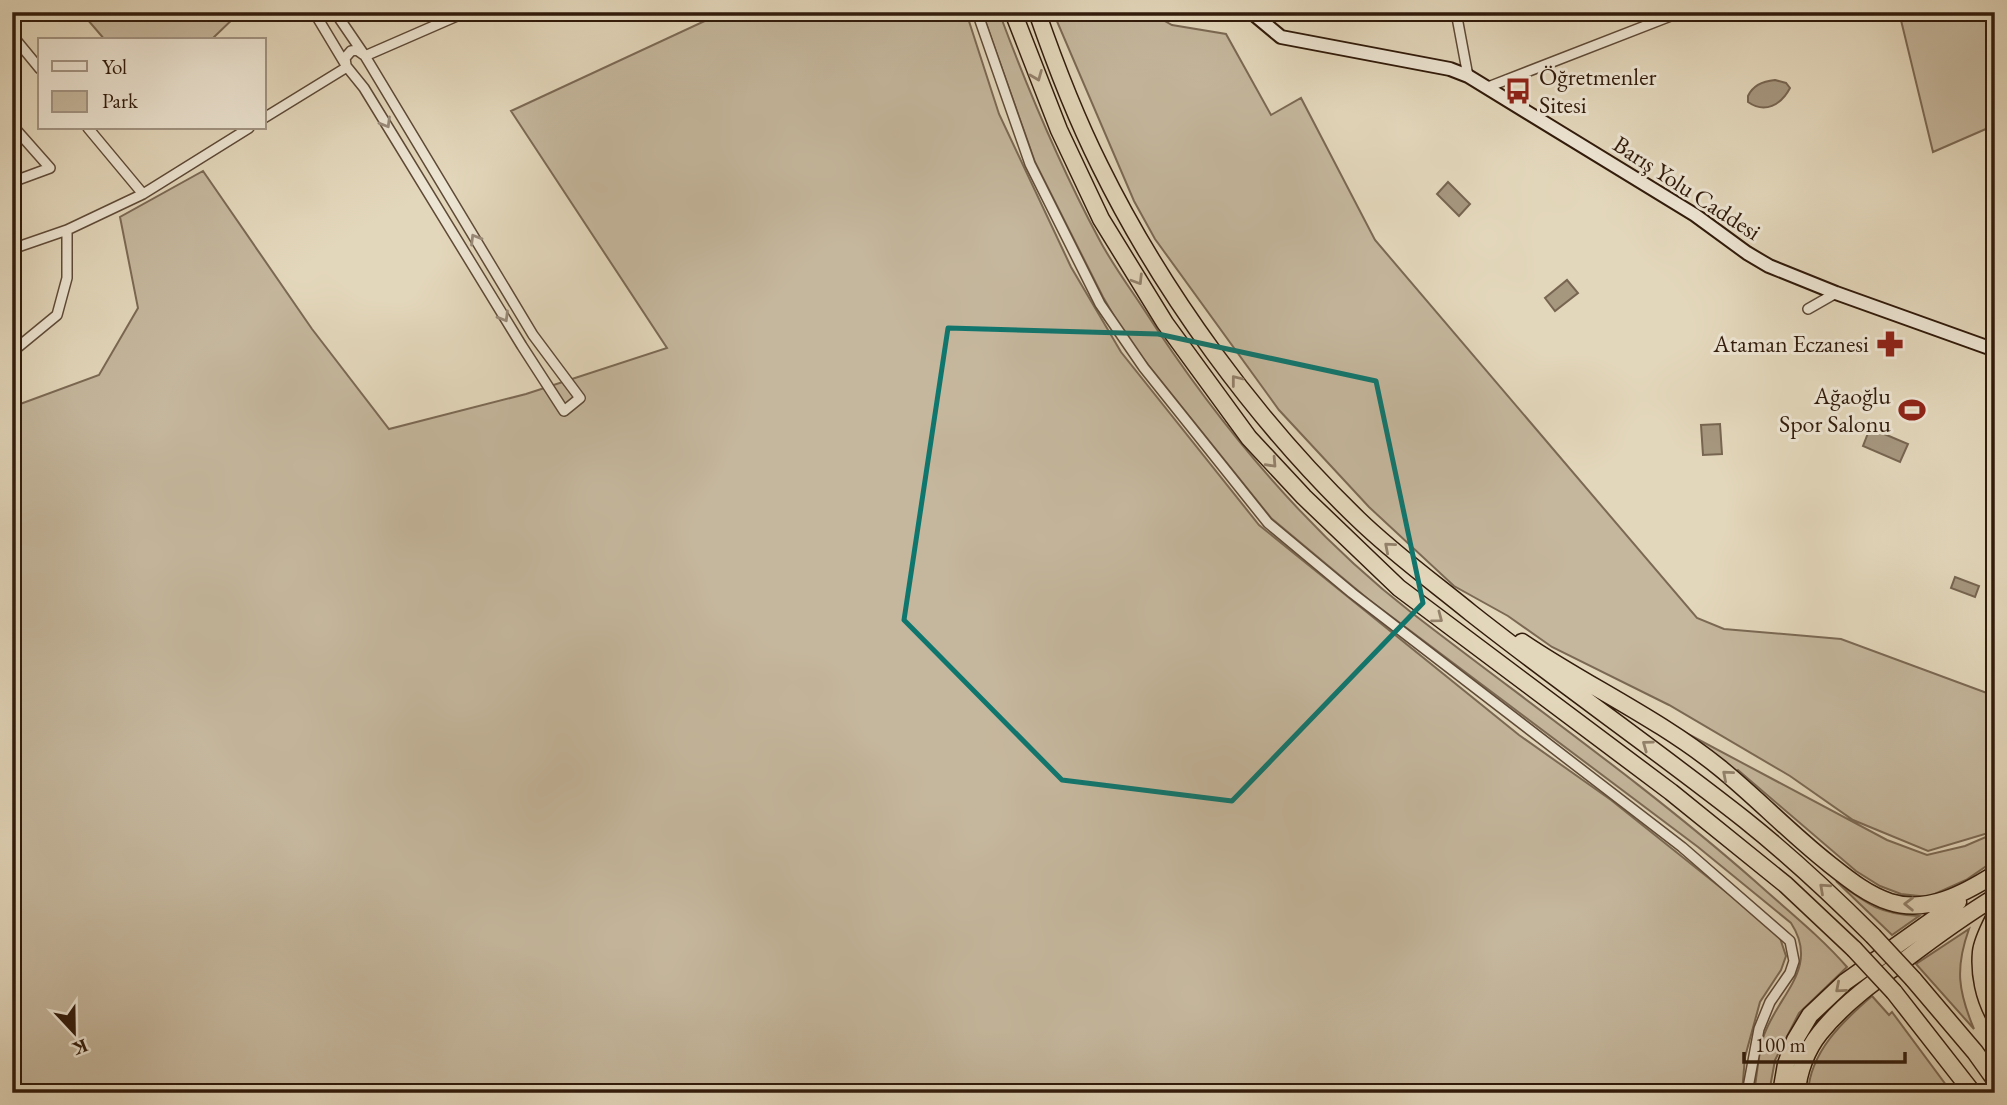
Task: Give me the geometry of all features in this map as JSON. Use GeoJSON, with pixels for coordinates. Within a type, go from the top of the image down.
{"type":"FeatureCollection","features":[{"type":"Feature","properties":{"kind":"highway"},"geometry":{"type":"LineString","coordinates":[[1013,12],[1059,130],[1101,219],[1165,323],[1249,438],[1304,497],[1399,588],[1671,792],[1786,884],[1854,949],[1894,992],[1973,1093]]}},
{"type":"Feature","properties":{"kind":"highway"},"geometry":{"type":"LineString","coordinates":[[1037,12],[1075,113],[1135,232],[1199,332],[1279,436],[1358,520],[1545,672],[1747,822],[1811,877],[1873,936],[1913,979],[1975,1052],[1995,1080]]}},
{"type":"Feature","properties":{"kind":"highway"},"geometry":{"type":"LineString","coordinates":[[1461,604],[1648,718],[1718,767],[1811,849],[1858,887],[1875,896],[1893,904],[1943,902],[1995,876]]}},
{"type":"Feature","properties":{"kind":"highway"},"geometry":{"type":"LineString","coordinates":[[1781,1093],[1786,1063],[1795,1040],[1810,1015],[1845,982],[1995,876]]}},
{"type":"Feature","properties":{"kind":"highway"},"geometry":{"type":"LineString","coordinates":[[1797,1093],[1807,1055],[1819,1035],[1838,1013],[1884,975],[1970,912],[1995,897]]}},
{"type":"Feature","properties":{"kind":"highway"},"geometry":{"type":"LineString","coordinates":[[1995,916],[1981,950],[1983,985],[1995,1017]]}},
{"type":"Feature","properties":{"kind":"highway"},"geometry":{"type":"LineString","coordinates":[[1914,1017],[1937,1059],[1961,1093]]}},
{"type":"Feature","properties":{"kind":"main road","name":"Barış Yolu Caddesi"},"geometry":{"type":"LineString","coordinates":[[1251,12],[1281,37],[1450,69],[1468,76],[1695,215],[1769,266],[1995,350]]}},
{"type":"Feature","properties":{"kind":"street"},"geometry":{"type":"LineString","coordinates":[[314,12],[564,411],[580,398],[533,335],[365,55],[335,12]]}},
{"type":"Feature","properties":{"kind":"street"},"geometry":{"type":"LineString","coordinates":[[365,55],[466,12]]}},
{"type":"Feature","properties":{"kind":"street"},"geometry":{"type":"LineString","coordinates":[[977,12],[1030,164],[1100,304],[1143,369],[1268,523],[1352,593],[1682,848],[1790,941],[1794,961],[1790,973],[1770,1002],[1759,1029],[1747,1093]]}},
{"type":"Feature","properties":{"kind":"street"},"geometry":{"type":"LineString","coordinates":[[1456,12],[1468,76]]}},
{"type":"Feature","properties":{"kind":"street"},"geometry":{"type":"LineString","coordinates":[[1488,87],[1681,12]]}},
{"type":"Feature","properties":{"kind":"street"},"geometry":{"type":"LineString","coordinates":[[12,35],[38,67]]}},
{"type":"Feature","properties":{"kind":"street"},"geometry":{"type":"LineString","coordinates":[[357,50],[365,55],[366,62],[359,71],[352,71],[347,67],[345,58],[351,51],[357,50]]}},
{"type":"Feature","properties":{"kind":"street"},"geometry":{"type":"LineString","coordinates":[[266,117],[347,67]]}},
{"type":"Feature","properties":{"kind":"street"},"geometry":{"type":"LineString","coordinates":[[12,125],[50,168],[12,183]]}},
{"type":"Feature","properties":{"kind":"street"},"geometry":{"type":"LineString","coordinates":[[90,130],[143,194]]}},
{"type":"Feature","properties":{"kind":"street"},"geometry":{"type":"LineString","coordinates":[[12,249],[67,230],[143,194],[246,130]]}},
{"type":"Feature","properties":{"kind":"street"},"geometry":{"type":"LineString","coordinates":[[12,352],[57,315],[67,278],[67,230]]}},
{"type":"Feature","properties":{"kind":"street"},"geometry":{"type":"LineString","coordinates":[[1808,309],[1836,293]]}},
{"type":"Feature","properties":{"kind":"highlighted area"},"geometry":{"type":"Polygon","coordinates":[[[948,328],[1158,334],[1376,381],[1423,603],[1232,801],[1062,780],[904,620],[948,328]]]}},
{"type":"Feature","properties":{"kind":"green space"},"geometry":{"type":"Polygon","coordinates":[[[81,12],[240,12],[213,38],[103,38],[81,12]]]}},
{"type":"Feature","properties":{"kind":"green space"},"geometry":{"type":"Polygon","coordinates":[[[724,12],[966,12],[999,114],[1071,267],[1121,352],[1259,525],[1519,735],[1611,800],[1780,938],[1786,956],[1781,970],[1760,1002],[1745,1057],[1742,1093],[12,1093],[12,407],[99,375],[138,308],[120,217],[203,171],[312,329],[389,429],[526,394],[667,348],[511,111],[724,12]]]}},
{"type":"Feature","properties":{"kind":"green space"},"geometry":{"type":"Polygon","coordinates":[[[982,12],[999,12],[1058,156],[1114,264],[1199,390],[1298,509],[1372,580],[1412,613],[1630,778],[1715,847],[1803,923],[1847,967],[1799,1013],[1775,1060],[1769,1093],[1754,1093],[1763,1038],[1799,969],[1799,939],[1791,923],[1698,847],[1368,599],[1271,518],[1128,340],[1103,297],[1035,162],[982,12]]]}},
{"type":"Feature","properties":{"kind":"green space"},"geometry":{"type":"Polygon","coordinates":[[[1053,12],[1149,12],[1172,25],[1226,34],[1271,115],[1301,98],[1375,240],[1697,618],[1724,629],[1841,639],[1995,696],[1995,831],[1928,851],[1853,820],[1790,776],[1669,705],[1552,647],[1508,616],[1454,586],[1369,507],[1279,410],[1155,239],[1134,201],[1053,12]]]}},
{"type":"Feature","properties":{"kind":"green space"},"geometry":{"type":"Polygon","coordinates":[[[1899,12],[1995,12],[1995,125],[1933,152],[1899,12]]]}},
{"type":"Feature","properties":{"kind":"green space"},"geometry":{"type":"Polygon","coordinates":[[[1673,726],[1887,840],[1927,855],[1965,846],[1995,833],[1995,860],[1966,880],[1928,897],[1901,894],[1880,886],[1856,871],[1738,770],[1735,773],[1673,726]]]}},
{"type":"Feature","properties":{"kind":"green space"},"geometry":{"type":"Polygon","coordinates":[[[1836,881],[1856,896],[1883,910],[1919,916],[1892,935],[1836,881]]]}},
{"type":"Feature","properties":{"kind":"green space"},"geometry":{"type":"Polygon","coordinates":[[[1969,929],[1962,956],[1960,979],[1964,1003],[1974,1029],[1916,964],[1969,929]]]}},
{"type":"Feature","properties":{"kind":"green space"},"geometry":{"type":"Polygon","coordinates":[[[1872,996],[1889,1015],[1892,1012],[1952,1093],[1808,1093],[1810,1078],[1821,1051],[1850,1016],[1872,996]]]}},
{"type":"Feature","properties":{"kind":"shaded area"},"geometry":{"type":"Polygon","coordinates":[[[1775,80],[1786,83],[1790,88],[1782,99],[1766,107],[1754,106],[1748,102],[1750,92],[1756,86],[1775,80]]]}},
{"type":"Feature","properties":{"kind":"shaded area"},"geometry":{"type":"Polygon","coordinates":[[[1448,182],[1470,204],[1459,216],[1437,194],[1448,182]]]}},
{"type":"Feature","properties":{"kind":"shaded area"},"geometry":{"type":"Polygon","coordinates":[[[1567,280],[1578,293],[1555,311],[1545,298],[1567,280]]]}},
{"type":"Feature","properties":{"kind":"shaded area"},"geometry":{"type":"Polygon","coordinates":[[[1720,424],[1722,454],[1703,455],[1701,425],[1720,424]]]}},
{"type":"Feature","properties":{"kind":"shaded area"},"geometry":{"type":"Polygon","coordinates":[[[1870,428],[1908,444],[1900,462],[1863,446],[1870,428]]]}},
{"type":"Feature","properties":{"kind":"shaded area"},"geometry":{"type":"Polygon","coordinates":[[[1955,577],[1979,586],[1975,597],[1951,588],[1955,577]]]}},
{"type":"Feature","properties":{"kind":"place","name":"Öğretmenler Sitesi"},"geometry":{"type":"Point","coordinates":[1518,91]}},
{"type":"Feature","properties":{"kind":"place","name":"Ataman Eczanesi"},"geometry":{"type":"Point","coordinates":[1890,344]}},
{"type":"Feature","properties":{"kind":"place","name":"Ağaoğlu Spor Salonu"},"geometry":{"type":"Point","coordinates":[1912,410]}}]}
